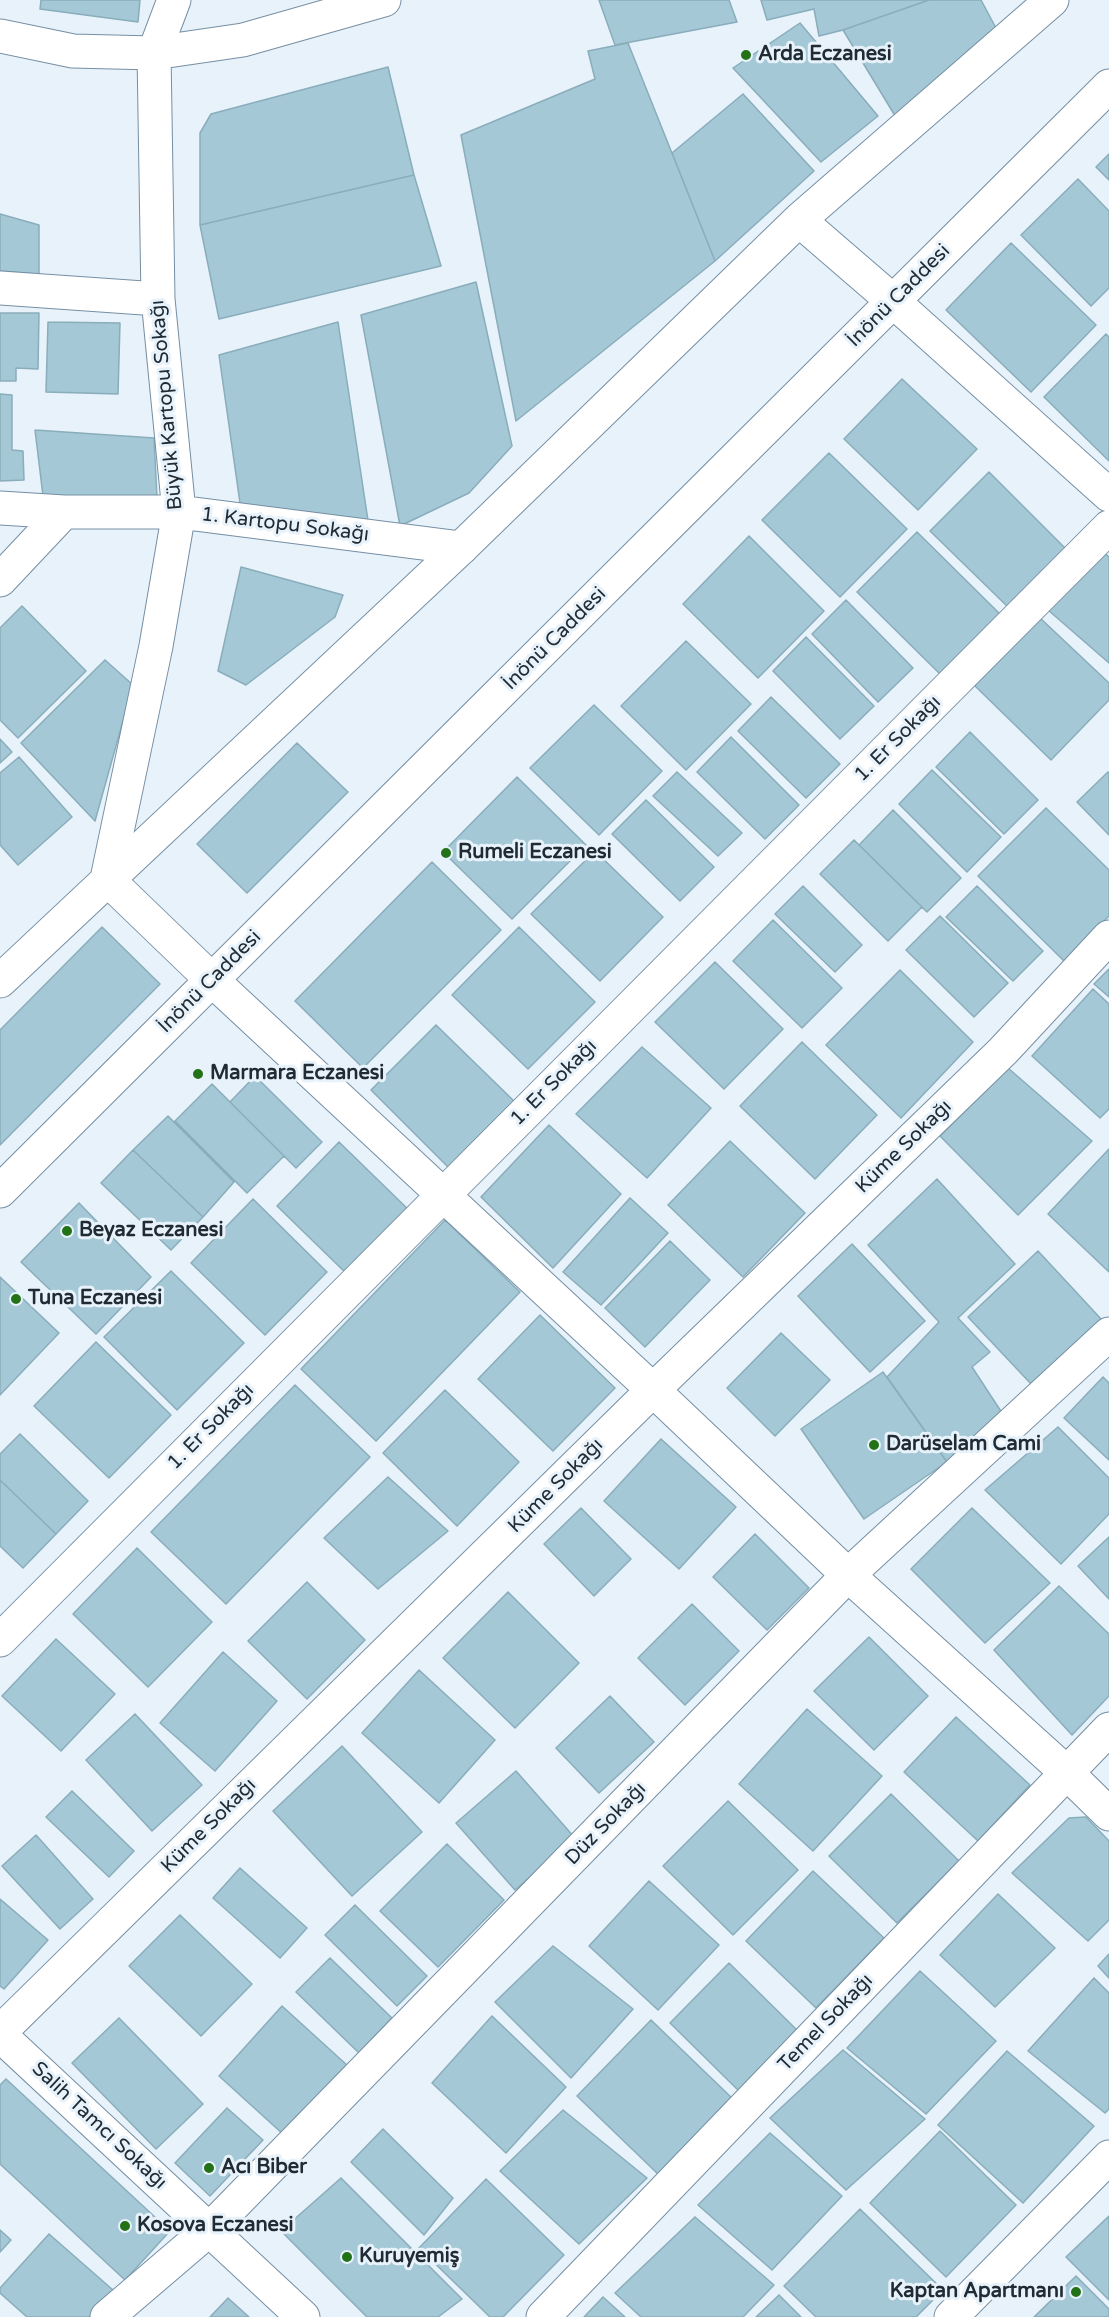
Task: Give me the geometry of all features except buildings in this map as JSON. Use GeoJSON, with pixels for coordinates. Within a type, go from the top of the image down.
{"type":"FeatureCollection","features":[{"type":"Feature","properties":{"kind":"street","name":"Büyük Kartopu Sokağı"},"geometry":{"type":"LineString","coordinates":[[106,879],[156,646],[178,512],[158,299],[154,53],[174,0]]}},
{"type":"Feature","properties":{"kind":"street"},"geometry":{"type":"LineString","coordinates":[[0,36],[73,51],[154,53],[243,40],[384,0]]}},
{"type":"Feature","properties":{"kind":"street"},"geometry":{"type":"LineString","coordinates":[[0,981],[461,548],[799,220],[1046,2]]}},
{"type":"Feature","properties":{"kind":"street","name":"İnönü Caddesi"},"geometry":{"type":"LineString","coordinates":[[0,1191],[1109,86]]}},
{"type":"Feature","properties":{"kind":"street"},"geometry":{"type":"LineString","coordinates":[[799,220],[1109,495]]}},
{"type":"Feature","properties":{"kind":"street"},"geometry":{"type":"LineString","coordinates":[[0,288],[158,299]]}},
{"type":"Feature","properties":{"kind":"street","name":"1. Kartopu Sokağı"},"geometry":{"type":"LineString","coordinates":[[0,508],[64,512],[178,512],[461,548]]}},
{"type":"Feature","properties":{"kind":"street"},"geometry":{"type":"LineString","coordinates":[[0,580],[64,512]]}},
{"type":"Feature","properties":{"kind":"street","name":"1. Er Sokağı"},"geometry":{"type":"LineString","coordinates":[[0,1640],[1109,527]]}},
{"type":"Feature","properties":{"kind":"street"},"geometry":{"type":"LineString","coordinates":[[106,879],[848,1575],[1067,1773],[1109,1814]]}},
{"type":"Feature","properties":{"kind":"street","name":"Küme Sokağı"},"geometry":{"type":"LineString","coordinates":[[0,2033],[653,1390],[1003,1051],[1109,937]]}},
{"type":"Feature","properties":{"kind":"street","name":"Düz Sokağı"},"geometry":{"type":"LineString","coordinates":[[107,2317],[210,2229],[848,1575],[1109,1334]]}},
{"type":"Feature","properties":{"kind":"street","name":"Temel Sokağı"},"geometry":{"type":"LineString","coordinates":[[543,2317],[1109,1729]]}},
{"type":"Feature","properties":{"kind":"street","name":"Salih Tamcı Sokağı"},"geometry":{"type":"LineString","coordinates":[[0,2033],[303,2317]]}},
{"type":"Feature","properties":{"kind":"street"},"geometry":{"type":"LineString","coordinates":[[951,2317],[1109,2157]]}},
{"type":"Feature","properties":{"kind":"place","name":"Arda Eczanesi"},"geometry":{"type":"Point","coordinates":[746,55]}},
{"type":"Feature","properties":{"kind":"place","name":"Rumeli Eczanesi"},"geometry":{"type":"Point","coordinates":[446,853]}},
{"type":"Feature","properties":{"kind":"place","name":"Marmara Eczanesi"},"geometry":{"type":"Point","coordinates":[198,1074]}},
{"type":"Feature","properties":{"kind":"place","name":"Beyaz Eczanesi"},"geometry":{"type":"Point","coordinates":[67,1231]}},
{"type":"Feature","properties":{"kind":"place","name":"Tuna Eczanesi"},"geometry":{"type":"Point","coordinates":[16,1299]}},
{"type":"Feature","properties":{"kind":"place","name":"Darüselam Cami"},"geometry":{"type":"Point","coordinates":[874,1445]}},
{"type":"Feature","properties":{"kind":"place","name":"Acı Biber"},"geometry":{"type":"Point","coordinates":[209,2168]}},
{"type":"Feature","properties":{"kind":"place","name":"Kosova Eczanesi"},"geometry":{"type":"Point","coordinates":[125,2226]}},
{"type":"Feature","properties":{"kind":"place","name":"Kuruyemiş"},"geometry":{"type":"Point","coordinates":[347,2257]}},
{"type":"Feature","properties":{"kind":"place","name":"Kaptan Apartmanı"},"geometry":{"type":"Point","coordinates":[1076,2292]}}]}
